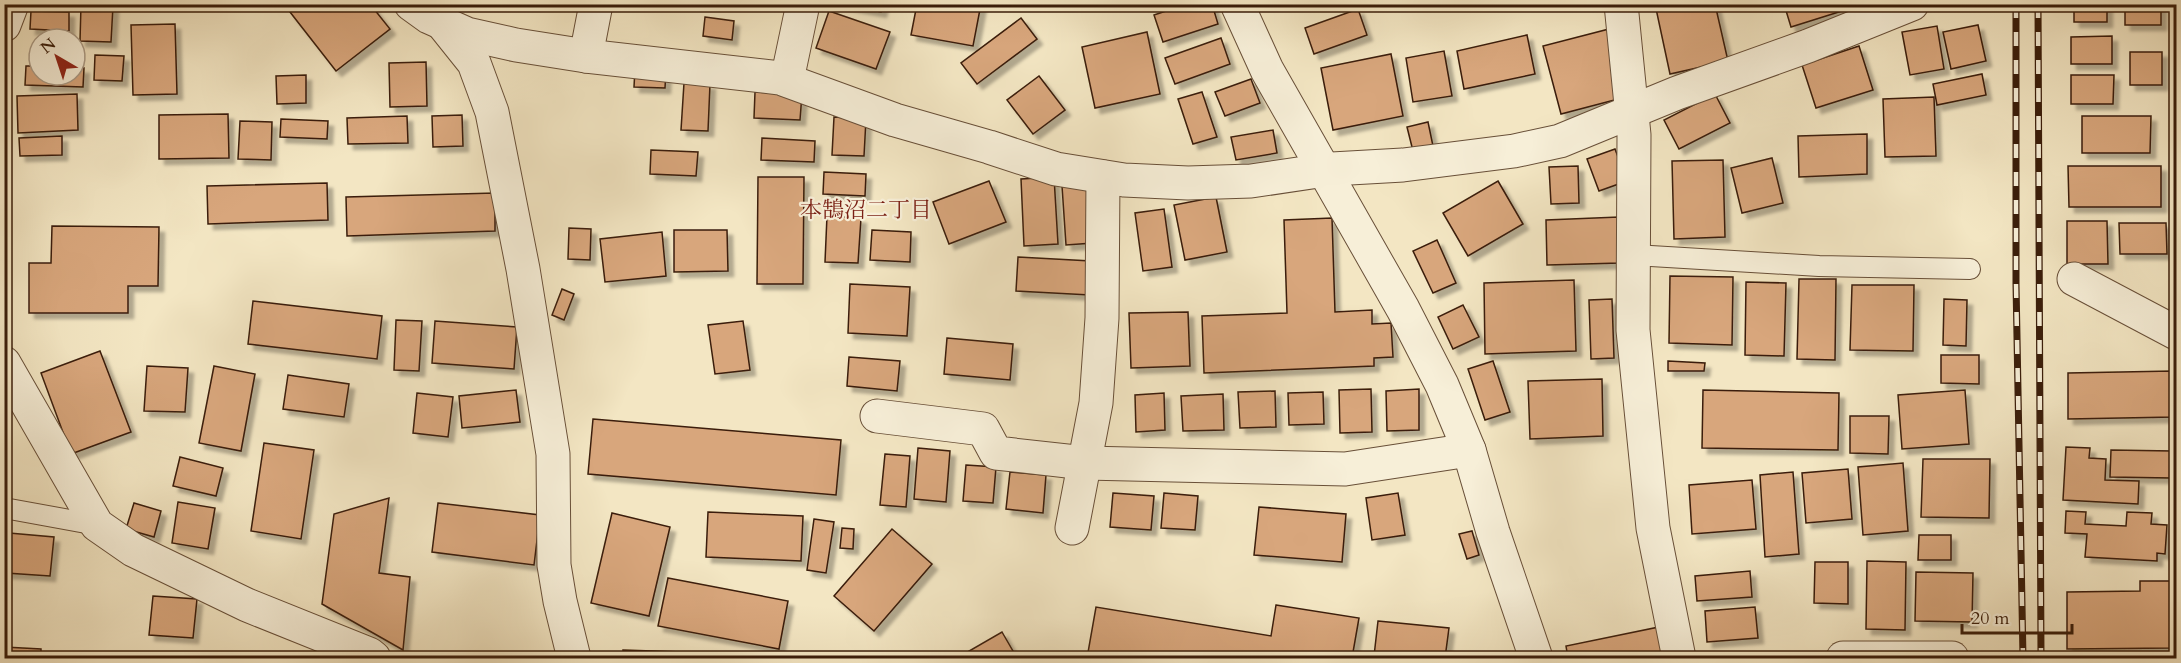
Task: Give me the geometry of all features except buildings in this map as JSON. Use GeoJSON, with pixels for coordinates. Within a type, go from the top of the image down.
{"type":"FeatureCollection","features":[{"type":"Feature","properties":{"kind":"street"},"geometry":{"type":"LineString","coordinates":[[4,25],[12,4]]}},
{"type":"Feature","properties":{"kind":"street"},"geometry":{"type":"LineString","coordinates":[[411,4],[467,34],[516,45],[586,56],[747,73],[787,80],[895,120],[1056,169],[1103,177],[1188,183],[1251,181],[1323,170],[1403,165],[1514,151],[1560,141],[1633,110],[1808,46],[1912,4]]}},
{"type":"Feature","properties":{"kind":"street"},"geometry":{"type":"LineString","coordinates":[[586,56],[596,4]]}},
{"type":"Feature","properties":{"kind":"street"},"geometry":{"type":"LineString","coordinates":[[787,80],[802,4]]}},
{"type":"Feature","properties":{"kind":"street"},"geometry":{"type":"LineString","coordinates":[[1237,4],[1267,70],[1403,309],[1442,385],[1469,450],[1493,532],[1536,658]]}},
{"type":"Feature","properties":{"kind":"street"},"geometry":{"type":"LineString","coordinates":[[1622,4],[1633,110],[1633,330],[1653,528],[1679,658]]}},
{"type":"Feature","properties":{"kind":"street"},"geometry":{"type":"LineString","coordinates":[[442,22],[474,63],[492,112],[523,269],[553,454],[554,565],[574,658]]}},
{"type":"Feature","properties":{"kind":"street"},"geometry":{"type":"LineString","coordinates":[[1072,528],[1096,403],[1102,318],[1103,177]]}},
{"type":"Feature","properties":{"kind":"street"},"geometry":{"type":"LineString","coordinates":[[2074,279],[2176,333]]}},
{"type":"Feature","properties":{"kind":"street"},"geometry":{"type":"LineString","coordinates":[[4,363],[97,525],[133,550],[247,605],[370,657]]}},
{"type":"Feature","properties":{"kind":"street"},"geometry":{"type":"LineString","coordinates":[[878,416],[983,429],[996,453],[1085,463],[1345,469],[1469,450]]}},
{"type":"Feature","properties":{"kind":"street"},"geometry":{"type":"LineString","coordinates":[[1844,658],[1952,658]]}},
{"type":"Feature","properties":{"kind":"lane"},"geometry":{"type":"LineString","coordinates":[[1634,255],[1819,267],[1970,269]]}},
{"type":"Feature","properties":{"kind":"lane"},"geometry":{"type":"LineString","coordinates":[[4,508],[97,525]]}},
{"type":"Feature","properties":{"kind":"railway"},"geometry":{"type":"LineString","coordinates":[[2016,4],[2016,284],[2023,658]]}},
{"type":"Feature","properties":{"kind":"railway"},"geometry":{"type":"LineString","coordinates":[[2038,4],[2041,658]]}},
{"type":"Feature","properties":{"kind":"district","name":"本鵠沼二丁目"},"geometry":{"type":"Point","coordinates":[866,209]}}]}
